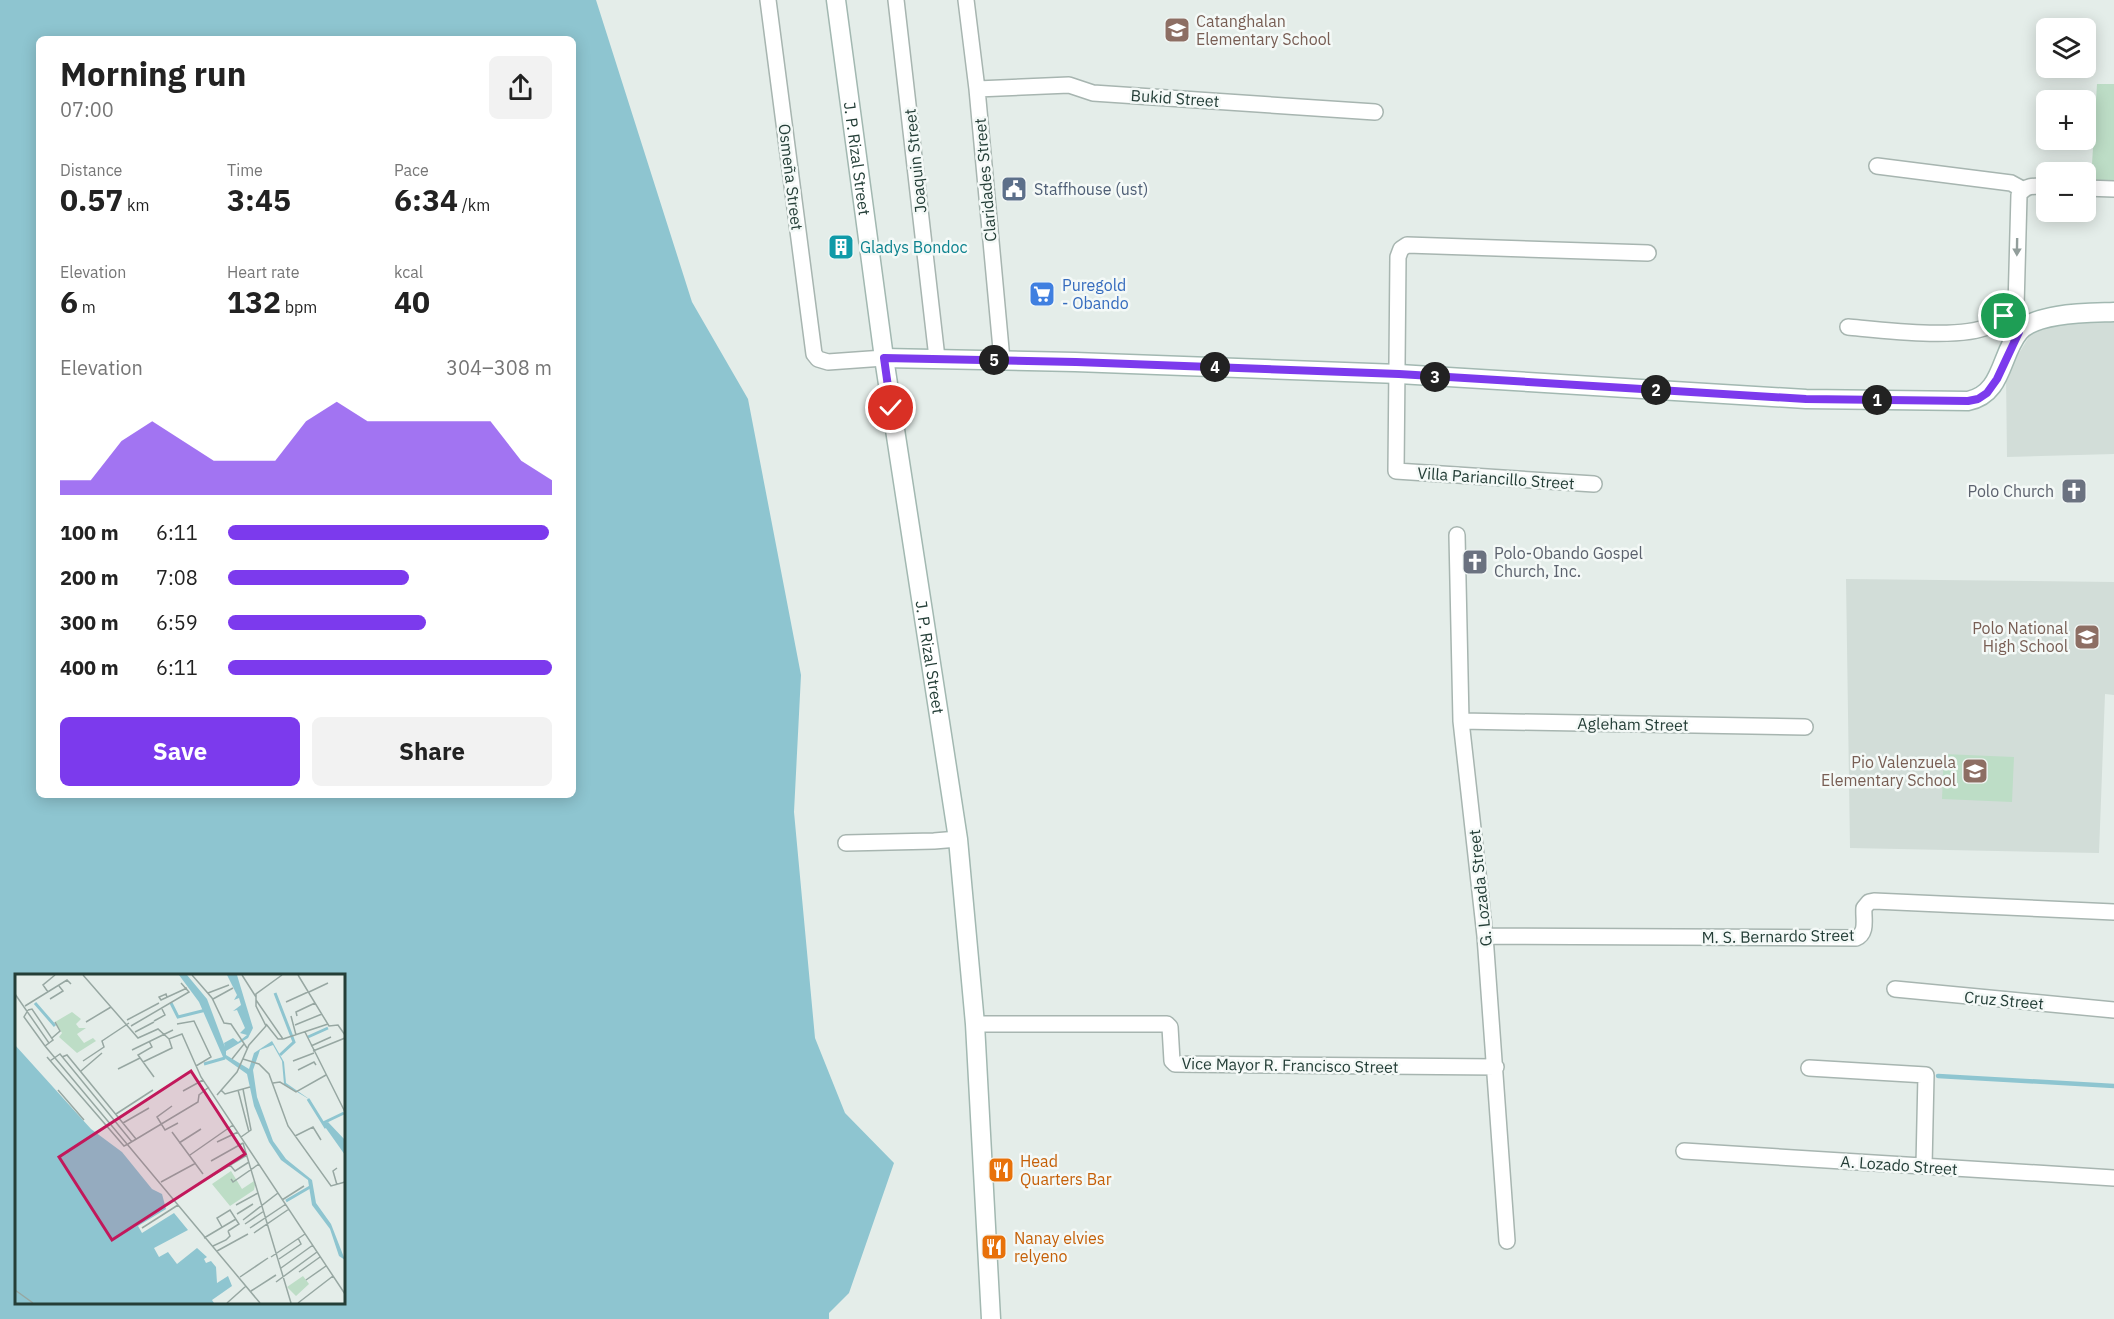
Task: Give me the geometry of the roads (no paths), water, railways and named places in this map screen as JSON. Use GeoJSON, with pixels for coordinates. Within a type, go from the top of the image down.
{"type":"FeatureCollection","features":[{"type":"Feature","properties":{"kind":"main road","name":"J. P. Rizal Street"},"geometry":{"type":"LineString","coordinates":[[837,0],[884,358],[958,839],[975,1024],[991,1319]]}},
{"type":"Feature","properties":{"kind":"main road"},"geometry":{"type":"LineString","coordinates":[[884,358],[1399,374],[1806,399],[1968,401],[1978,399],[1987,393],[1997,379],[2019,332],[2030,324],[2056,315],[2114,312]]}},
{"type":"Feature","properties":{"kind":"street","name":"Osmeña Street"},"geometry":{"type":"LineString","coordinates":[[768,0],[814,354],[818,359],[828,362],[884,358]]}},
{"type":"Feature","properties":{"kind":"street","name":"Joaquin Street"},"geometry":{"type":"LineString","coordinates":[[896,0],[937,358]]}},
{"type":"Feature","properties":{"kind":"street","name":"Claridades Street"},"geometry":{"type":"LineString","coordinates":[[966,0],[977,89],[1002,360]]}},
{"type":"Feature","properties":{"kind":"street","name":"Bukid Street"},"geometry":{"type":"LineString","coordinates":[[977,89],[1069,85],[1093,93],[1375,112]]}},
{"type":"Feature","properties":{"kind":"street"},"geometry":{"type":"LineString","coordinates":[[1877,166],[2011,183],[2022,189],[2036,186]]}},
{"type":"Feature","properties":{"kind":"street"},"geometry":{"type":"LineString","coordinates":[[2096,188],[2114,189]]}},
{"type":"Feature","properties":{"kind":"street"},"geometry":{"type":"LineString","coordinates":[[2019,332],[2016,307],[2018,202],[2022,189]]}},
{"type":"Feature","properties":{"kind":"street","name":"Villa Pariancillo Street"},"geometry":{"type":"LineString","coordinates":[[1594,484],[1396,471],[1399,374],[1398,257],[1401,249],[1407,245],[1648,253]]}},
{"type":"Feature","properties":{"kind":"street"},"geometry":{"type":"LineString","coordinates":[[1848,327],[1915,333],[1962,332],[1987,327],[2016,307]]}},
{"type":"Feature","properties":{"kind":"street","name":"G. Lozada Street"},"geometry":{"type":"LineString","coordinates":[[1457,535],[1461,721],[1485,936],[1507,1241]]}},
{"type":"Feature","properties":{"kind":"street","name":"Agleham Street"},"geometry":{"type":"LineString","coordinates":[[1461,721],[1805,727]]}},
{"type":"Feature","properties":{"kind":"street"},"geometry":{"type":"LineString","coordinates":[[846,843],[934,842],[958,839]]}},
{"type":"Feature","properties":{"kind":"street","name":"M. S. Bernardo Street"},"geometry":{"type":"LineString","coordinates":[[1485,936],[1856,938],[1864,931],[1864,908],[1869,902],[1874,901],[2114,912]]}},
{"type":"Feature","properties":{"kind":"street","name":"Cruz Street"},"geometry":{"type":"LineString","coordinates":[[1895,989],[2114,1010]]}},
{"type":"Feature","properties":{"kind":"street","name":"Vice Mayor R. Francisco Street"},"geometry":{"type":"LineString","coordinates":[[975,1024],[1167,1024],[1170,1027],[1175,1064],[1496,1067]]}},
{"type":"Feature","properties":{"kind":"street"},"geometry":{"type":"LineString","coordinates":[[1809,1068],[1926,1075],[1924,1166]]}},
{"type":"Feature","properties":{"kind":"street","name":"A. Lozado Street"},"geometry":{"type":"LineString","coordinates":[[1684,1151],[2114,1178]]}},
{"type":"Feature","properties":{"kind":"water"},"geometry":{"type":"Polygon","coordinates":[[[0,0],[596,0],[692,302],[748,399],[801,675],[794,812],[815,1038],[845,1113],[894,1163],[849,1293],[829,1313],[829,1319],[0,1319],[0,0]]]}},
{"type":"Feature","properties":{"kind":"waterway"},"geometry":{"type":"LineString","coordinates":[[1938,1076],[2114,1086]]}},
{"type":"Feature","properties":{"kind":"place","name":"Catanghalan Elementary School"},"geometry":{"type":"Point","coordinates":[1177,30]}},
{"type":"Feature","properties":{"kind":"place","name":"Staffhouse (ust)"},"geometry":{"type":"Point","coordinates":[1014,189]}},
{"type":"Feature","properties":{"kind":"place","name":"Gladys Bondoc"},"geometry":{"type":"Point","coordinates":[841,247]}},
{"type":"Feature","properties":{"kind":"place","name":"Puregold - Obando"},"geometry":{"type":"Point","coordinates":[1042,294]}},
{"type":"Feature","properties":{"kind":"place","name":"Polo Church"},"geometry":{"type":"Point","coordinates":[2074,491]}},
{"type":"Feature","properties":{"kind":"place","name":"Polo-Obando Gospel Church, Inc."},"geometry":{"type":"Point","coordinates":[1475,562]}},
{"type":"Feature","properties":{"kind":"place","name":"Polo National High School"},"geometry":{"type":"Point","coordinates":[2087,637]}},
{"type":"Feature","properties":{"kind":"place","name":"Pio Valenzuela Elementary School"},"geometry":{"type":"Point","coordinates":[1975,771]}},
{"type":"Feature","properties":{"kind":"place","name":"Head Quarters Bar"},"geometry":{"type":"Point","coordinates":[1001,1170]}},
{"type":"Feature","properties":{"kind":"place","name":"Nanay elvies relyeno"},"geometry":{"type":"Point","coordinates":[994,1247]}}]}
